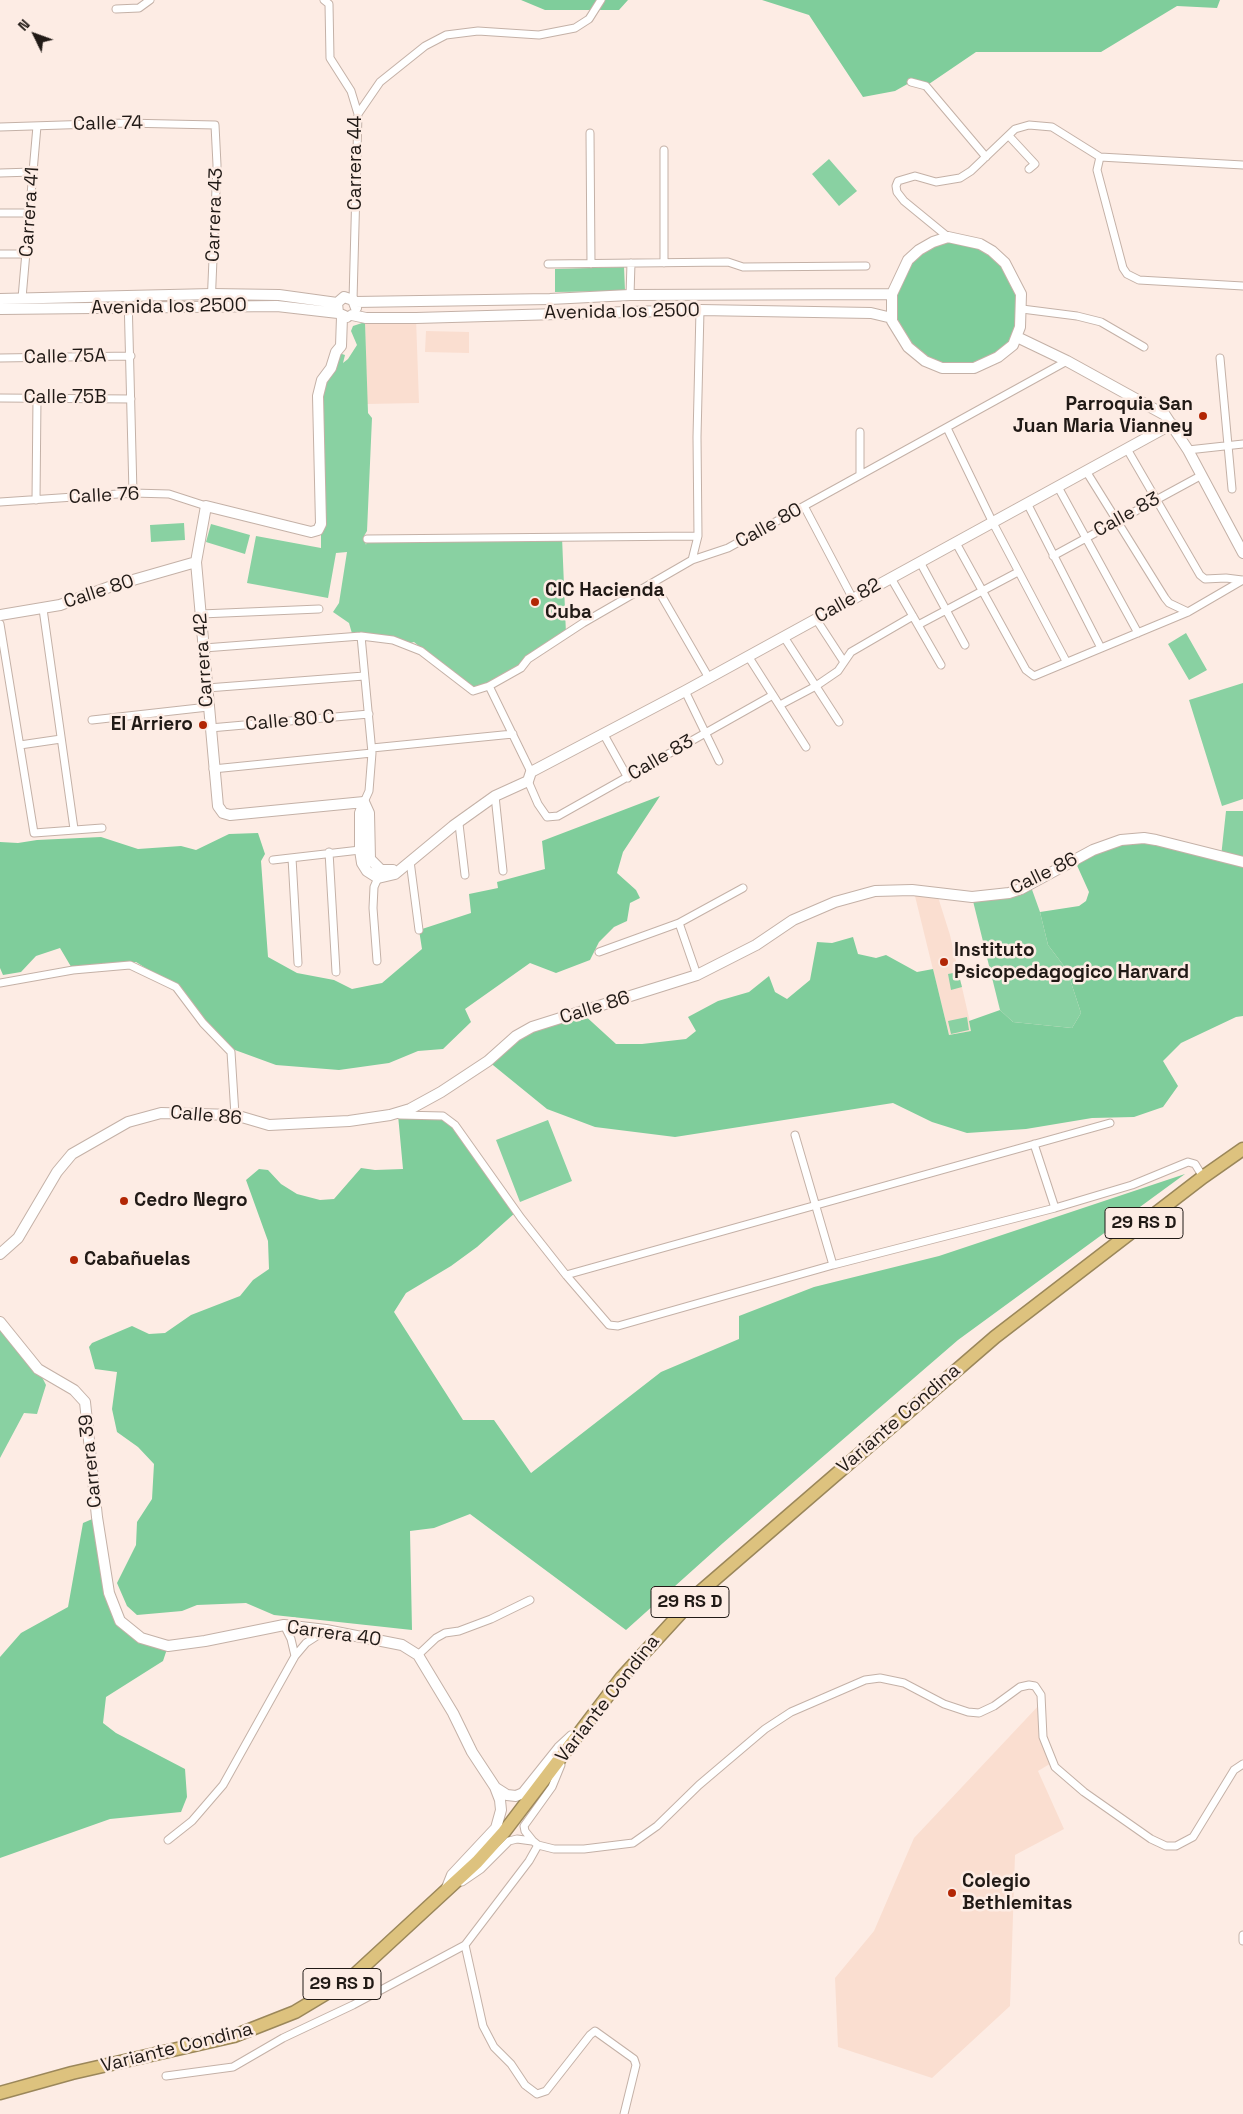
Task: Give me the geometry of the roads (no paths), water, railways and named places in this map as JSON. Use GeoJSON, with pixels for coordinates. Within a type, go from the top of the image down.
{"type":"FeatureCollection","features":[{"type":"Feature","properties":{"kind":"highway","name":"Variante Condina"},"geometry":{"type":"LineString","coordinates":[[0,2094],[64,2075],[213,2042],[282,2018],[313,2003],[350,1979],[446,1890],[504,1832],[627,1671],[700,1592],[806,1498],[1002,1332],[1086,1269],[1203,1176],[1243,1149]]}},
{"type":"Feature","properties":{"kind":"main road"},"geometry":{"type":"LineString","coordinates":[[948,237],[980,244],[1005,263],[1021,294],[1022,309],[1017,337],[1013,345],[985,364],[964,369],[942,368],[925,361],[908,347],[897,331],[892,318],[892,294],[908,260],[919,250],[933,242],[948,237]]}},
{"type":"Feature","properties":{"kind":"main road","name":"Avenida los 2500"},"geometry":{"type":"LineString","coordinates":[[0,309],[128,302],[212,294],[279,295],[337,302],[344,297],[354,301],[550,299],[630,295],[892,294]]}},
{"type":"Feature","properties":{"kind":"main road","name":"Avenida los 2500"},"geometry":{"type":"LineString","coordinates":[[0,299],[22,298],[211,306],[277,306],[345,318],[416,318],[700,310],[871,313],[892,318]]}},
{"type":"Feature","properties":{"kind":"main road"},"geometry":{"type":"LineString","coordinates":[[337,302],[345,318],[356,309],[354,301]]}},
{"type":"Feature","properties":{"kind":"main road","name":"Calle 76"},"geometry":{"type":"LineString","coordinates":[[207,507],[310,532],[318,530],[320,524],[318,396],[322,380],[331,368],[336,352],[341,346],[345,318]]}},
{"type":"Feature","properties":{"kind":"main road"},"geometry":{"type":"LineString","coordinates":[[1017,337],[1067,361],[1165,415],[1188,450],[1243,553]]}},
{"type":"Feature","properties":{"kind":"main road","name":"Calle 82"},"geometry":{"type":"LineString","coordinates":[[378,878],[395,874],[494,796],[603,733],[709,678],[1172,424]]}},
{"type":"Feature","properties":{"kind":"main road","name":"Carrera 42"},"geometry":{"type":"LineString","coordinates":[[207,507],[196,562],[218,806],[223,813],[230,815],[364,802]]}},
{"type":"Feature","properties":{"kind":"main road","name":"Calle 80"},"geometry":{"type":"LineString","coordinates":[[0,615],[42,609],[112,586],[196,562]]}},
{"type":"Feature","properties":{"kind":"main road"},"geometry":{"type":"LineString","coordinates":[[364,802],[360,813],[362,863],[367,871],[378,878]]}},
{"type":"Feature","properties":{"kind":"main road"},"geometry":{"type":"LineString","coordinates":[[364,802],[369,813],[369,850],[373,864],[381,870],[387,871],[408,862]]}},
{"type":"Feature","properties":{"kind":"main road","name":"Calle 86"},"geometry":{"type":"LineString","coordinates":[[0,1254],[18,1238],[57,1172],[72,1154],[128,1122],[161,1113],[235,1115],[269,1125],[349,1121],[390,1115],[410,1108],[441,1092],[488,1061],[516,1036],[532,1027],[669,986],[697,975],[756,944],[793,920],[835,902],[874,891],[912,890],[952,893],[972,897],[1009,893],[1021,889],[1092,850],[1121,840],[1144,838],[1243,862]]}},
{"type":"Feature","properties":{"kind":"main road","name":"Carrera 39"},"geometry":{"type":"LineString","coordinates":[[0,1322],[38,1369],[74,1390],[85,1402],[97,1517]]}},
{"type":"Feature","properties":{"kind":"main road","name":"Carrera 40"},"geometry":{"type":"LineString","coordinates":[[97,1517],[109,1593],[120,1621],[141,1638],[168,1646],[205,1642],[284,1625],[326,1630],[402,1645],[418,1656],[452,1713],[472,1752],[495,1787],[500,1800],[501,1810],[496,1828],[452,1875],[446,1890]]}},
{"type":"Feature","properties":{"kind":"main road"},"geometry":{"type":"LineString","coordinates":[[495,1787],[506,1795],[516,1796],[523,1793],[559,1748],[588,1721]]}},
{"type":"Feature","properties":{"kind":"street"},"geometry":{"type":"LineString","coordinates":[[116,9],[139,8],[150,0]]}},
{"type":"Feature","properties":{"kind":"street"},"geometry":{"type":"LineString","coordinates":[[358,114],[380,82],[425,46],[446,35],[478,30],[539,35],[575,28],[589,19],[601,0]]}},
{"type":"Feature","properties":{"kind":"street","name":"Carrera 44"},"geometry":{"type":"LineString","coordinates":[[327,2],[330,58],[351,91],[358,114],[354,301]]}},
{"type":"Feature","properties":{"kind":"street"},"geometry":{"type":"LineString","coordinates":[[911,82],[926,86],[986,157]]}},
{"type":"Feature","properties":{"kind":"street","name":"Calle 74"},"geometry":{"type":"LineString","coordinates":[[0,127],[125,123],[215,125]]}},
{"type":"Feature","properties":{"kind":"street","name":"Carrera 43"},"geometry":{"type":"LineString","coordinates":[[211,306],[217,165],[215,125]]}},
{"type":"Feature","properties":{"kind":"street"},"geometry":{"type":"LineString","coordinates":[[948,237],[904,201],[897,192],[898,180],[915,176],[936,182],[948,181],[971,171],[1015,129],[1029,125],[1042,125],[1052,128],[1100,157],[1243,165]]}},
{"type":"Feature","properties":{"kind":"street","name":"Carrera 41"},"geometry":{"type":"LineString","coordinates":[[22,298],[31,213],[37,126]]}},
{"type":"Feature","properties":{"kind":"street"},"geometry":{"type":"LineString","coordinates":[[590,133],[591,264]]}},
{"type":"Feature","properties":{"kind":"street"},"geometry":{"type":"LineString","coordinates":[[1008,136],[1035,164],[1030,169]]}},
{"type":"Feature","properties":{"kind":"street"},"geometry":{"type":"LineString","coordinates":[[664,150],[664,263]]}},
{"type":"Feature","properties":{"kind":"street"},"geometry":{"type":"LineString","coordinates":[[1100,157],[1097,170],[1123,268],[1127,274],[1139,280],[1243,286]]}},
{"type":"Feature","properties":{"kind":"street"},"geometry":{"type":"LineString","coordinates":[[0,172],[33,172]]}},
{"type":"Feature","properties":{"kind":"street"},"geometry":{"type":"LineString","coordinates":[[0,213],[31,213]]}},
{"type":"Feature","properties":{"kind":"street"},"geometry":{"type":"LineString","coordinates":[[0,254],[27,254]]}},
{"type":"Feature","properties":{"kind":"street"},"geometry":{"type":"LineString","coordinates":[[548,264],[728,262],[743,267],[866,266]]}},
{"type":"Feature","properties":{"kind":"street"},"geometry":{"type":"LineString","coordinates":[[630,295],[631,263]]}},
{"type":"Feature","properties":{"kind":"street"},"geometry":{"type":"LineString","coordinates":[[128,302],[131,356],[132,493]]}},
{"type":"Feature","properties":{"kind":"street"},"geometry":{"type":"LineString","coordinates":[[1022,309],[1077,316],[1101,322],[1144,347]]}},
{"type":"Feature","properties":{"kind":"street"},"geometry":{"type":"LineString","coordinates":[[692,560],[698,536],[697,437],[700,310]]}},
{"type":"Feature","properties":{"kind":"street","name":"Calle 75A"},"geometry":{"type":"LineString","coordinates":[[0,358],[131,356]]}},
{"type":"Feature","properties":{"kind":"street"},"geometry":{"type":"LineString","coordinates":[[1220,358],[1232,489]]}},
{"type":"Feature","properties":{"kind":"street","name":"Calle 80"},"geometry":{"type":"LineString","coordinates":[[361,636],[407,644],[435,660],[473,690],[488,686],[521,668],[528,660],[583,623],[692,560],[728,548],[1067,361]]}},
{"type":"Feature","properties":{"kind":"street","name":"Calle 75B"},"geometry":{"type":"LineString","coordinates":[[0,398],[131,399]]}},
{"type":"Feature","properties":{"kind":"street"},"geometry":{"type":"LineString","coordinates":[[36,500],[37,398]]}},
{"type":"Feature","properties":{"kind":"street"},"geometry":{"type":"LineString","coordinates":[[947,428],[1018,572],[1066,661]]}},
{"type":"Feature","properties":{"kind":"street"},"geometry":{"type":"LineString","coordinates":[[860,432],[860,475]]}},
{"type":"Feature","properties":{"kind":"street"},"geometry":{"type":"LineString","coordinates":[[1188,450],[1243,444]]}},
{"type":"Feature","properties":{"kind":"street"},"geometry":{"type":"LineString","coordinates":[[1127,448],[1200,575],[1205,579],[1226,578],[1242,580]]}},
{"type":"Feature","properties":{"kind":"street"},"geometry":{"type":"LineString","coordinates":[[1086,471],[1165,598],[1169,603],[1188,612]]}},
{"type":"Feature","properties":{"kind":"street","name":"Calle 83"},"geometry":{"type":"LineString","coordinates":[[1053,556],[1202,475]]}},
{"type":"Feature","properties":{"kind":"street"},"geometry":{"type":"LineString","coordinates":[[1058,486],[1138,633]]}},
{"type":"Feature","properties":{"kind":"street","name":"Calle 76"},"geometry":{"type":"LineString","coordinates":[[0,502],[132,493],[169,494],[207,507]]}},
{"type":"Feature","properties":{"kind":"street"},"geometry":{"type":"LineString","coordinates":[[1027,503],[1101,648]]}},
{"type":"Feature","properties":{"kind":"street"},"geometry":{"type":"LineString","coordinates":[[804,506],[853,599]]}},
{"type":"Feature","properties":{"kind":"street"},"geometry":{"type":"LineString","coordinates":[[367,539],[698,536]]}},
{"type":"Feature","properties":{"kind":"street"},"geometry":{"type":"LineString","coordinates":[[956,543],[1026,670],[1034,676],[1066,661],[1188,612],[1242,580]]}},
{"type":"Feature","properties":{"kind":"street"},"geometry":{"type":"LineString","coordinates":[[920,562],[964,645]]}},
{"type":"Feature","properties":{"kind":"street"},"geometry":{"type":"LineString","coordinates":[[918,626],[1018,572]]}},
{"type":"Feature","properties":{"kind":"street"},"geometry":{"type":"LineString","coordinates":[[891,578],[941,665]]}},
{"type":"Feature","properties":{"kind":"street"},"geometry":{"type":"LineString","coordinates":[[654,583],[709,678]]}},
{"type":"Feature","properties":{"kind":"street"},"geometry":{"type":"LineString","coordinates":[[42,609],[74,829]]}},
{"type":"Feature","properties":{"kind":"street"},"geometry":{"type":"LineString","coordinates":[[201,614],[319,609]]}},
{"type":"Feature","properties":{"kind":"street"},"geometry":{"type":"LineString","coordinates":[[780,705],[816,686],[838,671],[851,652],[913,616]]}},
{"type":"Feature","properties":{"kind":"street"},"geometry":{"type":"LineString","coordinates":[[816,619],[844,662]]}},
{"type":"Feature","properties":{"kind":"street"},"geometry":{"type":"LineString","coordinates":[[0,624],[34,833],[102,828]]}},
{"type":"Feature","properties":{"kind":"street"},"geometry":{"type":"LineString","coordinates":[[204,648],[361,636],[372,751],[369,791],[364,802]]}},
{"type":"Feature","properties":{"kind":"street"},"geometry":{"type":"LineString","coordinates":[[784,636],[839,722]]}},
{"type":"Feature","properties":{"kind":"street"},"geometry":{"type":"LineString","coordinates":[[748,656],[806,747]]}},
{"type":"Feature","properties":{"kind":"street"},"geometry":{"type":"LineString","coordinates":[[206,688],[364,676]]}},
{"type":"Feature","properties":{"kind":"street"},"geometry":{"type":"LineString","coordinates":[[488,686],[530,776]]}},
{"type":"Feature","properties":{"kind":"street"},"geometry":{"type":"LineString","coordinates":[[685,691],[719,761]]}},
{"type":"Feature","properties":{"kind":"street","name":"Calle 83"},"geometry":{"type":"LineString","coordinates":[[530,776],[538,804],[547,817],[558,816],[773,695]]}},
{"type":"Feature","properties":{"kind":"street"},"geometry":{"type":"LineString","coordinates":[[92,720],[208,707]]}},
{"type":"Feature","properties":{"kind":"street","name":"Calle 80 C"},"geometry":{"type":"LineString","coordinates":[[210,728],[369,714]]}},
{"type":"Feature","properties":{"kind":"street"},"geometry":{"type":"LineString","coordinates":[[603,733],[628,778]]}},
{"type":"Feature","properties":{"kind":"street"},"geometry":{"type":"LineString","coordinates":[[214,770],[512,734]]}},
{"type":"Feature","properties":{"kind":"street"},"geometry":{"type":"LineString","coordinates":[[20,745],[61,738]]}},
{"type":"Feature","properties":{"kind":"street"},"geometry":{"type":"LineString","coordinates":[[494,796],[503,871]]}},
{"type":"Feature","properties":{"kind":"street"},"geometry":{"type":"LineString","coordinates":[[458,824],[465,875]]}},
{"type":"Feature","properties":{"kind":"street"},"geometry":{"type":"LineString","coordinates":[[273,860],[329,852],[360,850]]}},
{"type":"Feature","properties":{"kind":"street"},"geometry":{"type":"LineString","coordinates":[[329,852],[336,972]]}},
{"type":"Feature","properties":{"kind":"street"},"geometry":{"type":"LineString","coordinates":[[292,858],[298,963]]}},
{"type":"Feature","properties":{"kind":"street"},"geometry":{"type":"LineString","coordinates":[[408,862],[419,930]]}},
{"type":"Feature","properties":{"kind":"street"},"geometry":{"type":"LineString","coordinates":[[377,961],[373,908],[374,887],[378,878]]}},
{"type":"Feature","properties":{"kind":"street"},"geometry":{"type":"LineString","coordinates":[[599,952],[679,923],[743,888]]}},
{"type":"Feature","properties":{"kind":"street"},"geometry":{"type":"LineString","coordinates":[[679,923],[697,975]]}},
{"type":"Feature","properties":{"kind":"street"},"geometry":{"type":"LineString","coordinates":[[0,983],[73,970],[130,965],[176,987],[203,1023],[231,1052],[235,1115]]}},
{"type":"Feature","properties":{"kind":"street"},"geometry":{"type":"LineString","coordinates":[[390,1115],[437,1115],[443,1116],[455,1125],[521,1218],[566,1275],[609,1325],[618,1326],[834,1265],[1055,1208],[1132,1185],[1188,1162],[1195,1164],[1203,1176]]}},
{"type":"Feature","properties":{"kind":"street"},"geometry":{"type":"LineString","coordinates":[[566,1275],[1110,1123]]}},
{"type":"Feature","properties":{"kind":"street"},"geometry":{"type":"LineString","coordinates":[[795,1135],[834,1265]]}},
{"type":"Feature","properties":{"kind":"street"},"geometry":{"type":"LineString","coordinates":[[1034,1144],[1055,1208]]}},
{"type":"Feature","properties":{"kind":"street"},"geometry":{"type":"LineString","coordinates":[[418,1656],[436,1638],[445,1633],[459,1631],[491,1619],[530,1600]]}},
{"type":"Feature","properties":{"kind":"street"},"geometry":{"type":"LineString","coordinates":[[284,1625],[291,1639],[295,1656]]}},
{"type":"Feature","properties":{"kind":"street"},"geometry":{"type":"LineString","coordinates":[[168,1840],[192,1821],[223,1785],[295,1656],[306,1643],[326,1630]]}},
{"type":"Feature","properties":{"kind":"street"},"geometry":{"type":"LineString","coordinates":[[446,1890],[481,1869],[509,1841],[517,1839],[584,1849],[632,1843],[657,1826],[699,1786],[766,1729],[800,1708],[865,1680],[880,1678],[904,1683],[944,1704],[968,1712],[979,1712],[994,1706],[1020,1687],[1029,1684],[1035,1686],[1041,1695],[1043,1737],[1055,1767],[1084,1792],[1151,1839],[1166,1846],[1176,1846],[1193,1837],[1234,1770],[1243,1764]]}},
{"type":"Feature","properties":{"kind":"street"},"geometry":{"type":"LineString","coordinates":[[535,1843],[525,1831],[524,1826],[552,1786],[566,1752]]}},
{"type":"Feature","properties":{"kind":"street"},"geometry":{"type":"LineString","coordinates":[[166,2076],[233,2067],[283,2038],[353,2005],[465,1945],[529,1861],[535,1843]]}},
{"type":"Feature","properties":{"kind":"street"},"geometry":{"type":"LineString","coordinates":[[1243,1935],[1243,1941]]}},
{"type":"Feature","properties":{"kind":"street"},"geometry":{"type":"LineString","coordinates":[[465,1945],[483,2026],[494,2048],[511,2064],[525,2085],[537,2094],[546,2091],[590,2034],[595,2031],[634,2059],[636,2071],[624,2114]]}},
{"type":"Feature","properties":{"kind":"place","name":"Parroquia San Juan Maria Vianney"},"geometry":{"type":"Point","coordinates":[1203,416]}},
{"type":"Feature","properties":{"kind":"place","name":"CIC Hacienda Cuba"},"geometry":{"type":"Point","coordinates":[535,602]}},
{"type":"Feature","properties":{"kind":"place","name":"El Arriero"},"geometry":{"type":"Point","coordinates":[203,725]}},
{"type":"Feature","properties":{"kind":"place","name":"Instituto Psicopedagogico Harvard"},"geometry":{"type":"Point","coordinates":[944,962]}},
{"type":"Feature","properties":{"kind":"place","name":"Cedro Negro"},"geometry":{"type":"Point","coordinates":[124,1201]}},
{"type":"Feature","properties":{"kind":"place","name":"Cabañuelas"},"geometry":{"type":"Point","coordinates":[74,1260]}},
{"type":"Feature","properties":{"kind":"place","name":"Colegio Bethlemitas"},"geometry":{"type":"Point","coordinates":[952,1893]}}]}
